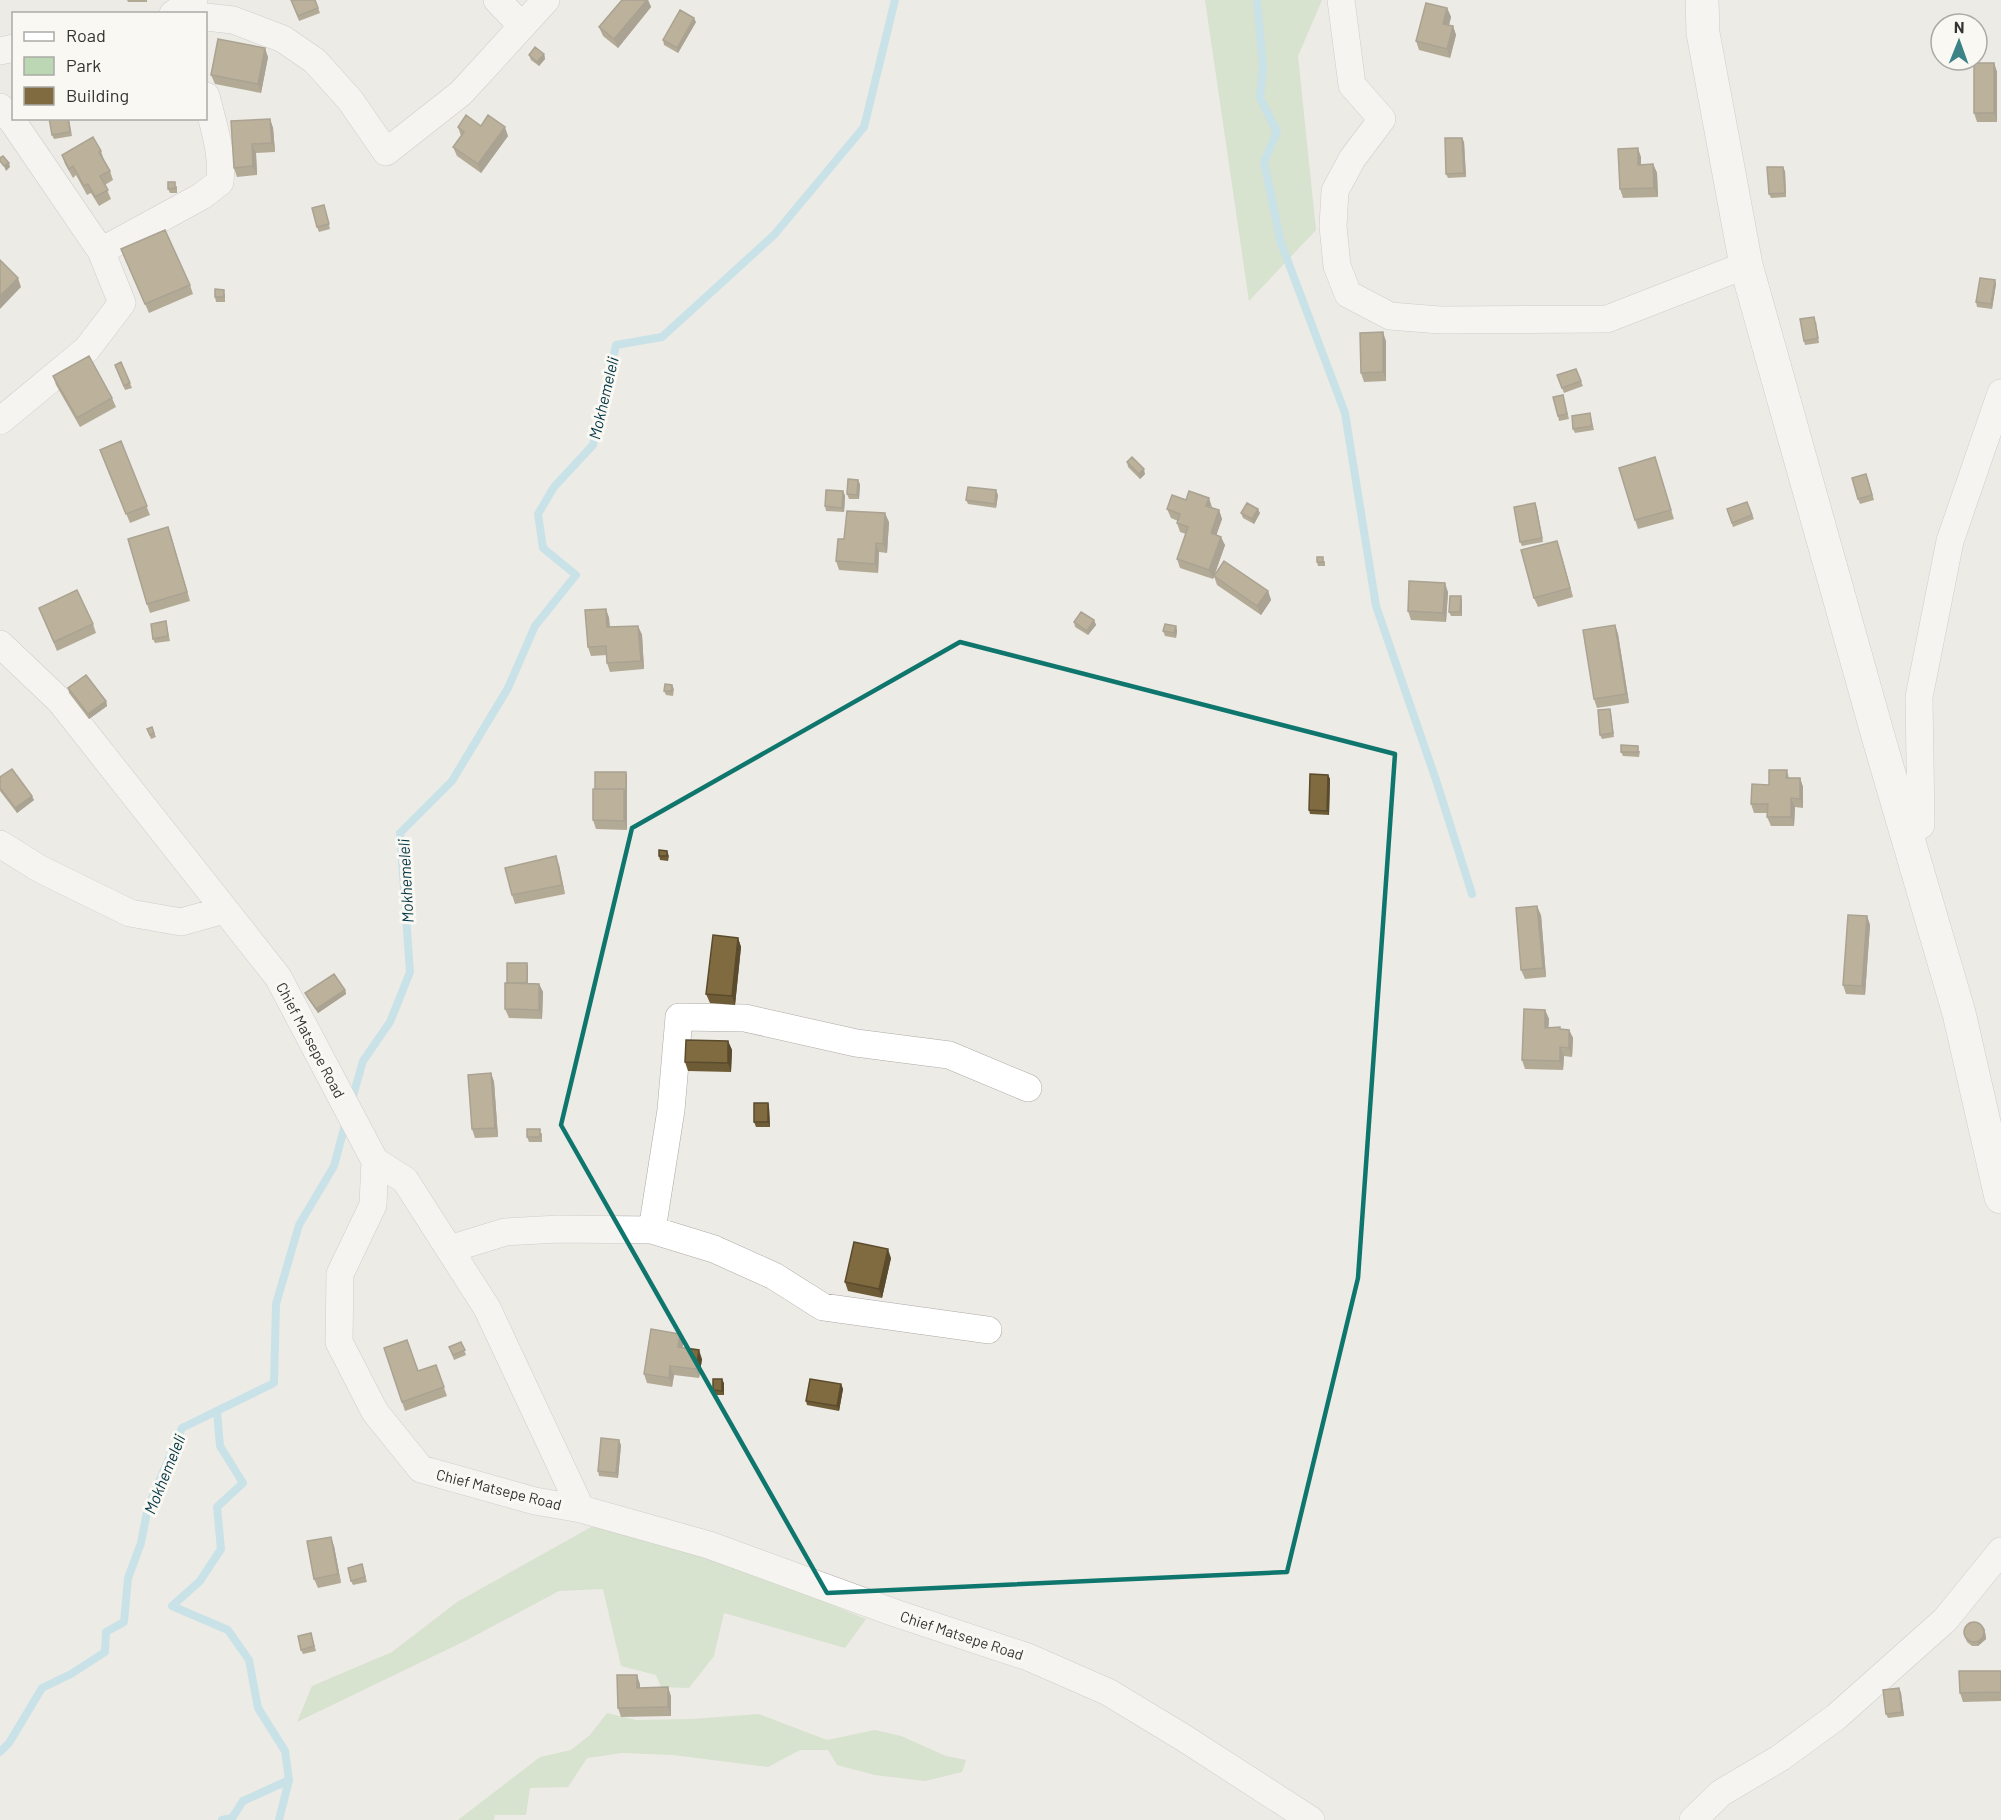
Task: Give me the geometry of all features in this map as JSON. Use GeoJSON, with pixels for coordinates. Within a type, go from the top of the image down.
{"type":"FeatureCollection","features":[{"type":"Feature","properties":{"kind":"street"},"geometry":{"type":"LineString","coordinates":[[176,12],[194,0]]}},
{"type":"Feature","properties":{"kind":"street"},"geometry":{"type":"LineString","coordinates":[[497,0],[521,26]]}},
{"type":"Feature","properties":{"kind":"street"},"geometry":{"type":"LineString","coordinates":[[207,17],[233,20],[283,39],[315,61],[350,100],[386,152],[461,93],[546,0]]}},
{"type":"Feature","properties":{"kind":"street"},"geometry":{"type":"LineString","coordinates":[[1341,0],[1352,85],[1382,119],[1352,159],[1335,190],[1333,226],[1337,267],[1348,294],[1390,316],[1440,320],[1607,319],[1746,266]]}},
{"type":"Feature","properties":{"kind":"street"},"geometry":{"type":"LineString","coordinates":[[1702,0],[1703,33],[1746,266],[1959,1013],[2001,1197]]}},
{"type":"Feature","properties":{"kind":"street"},"geometry":{"type":"LineString","coordinates":[[101,251],[202,196],[220,182],[222,167],[218,136],[207,99]]}},
{"type":"Feature","properties":{"kind":"street"},"geometry":{"type":"LineString","coordinates":[[0,107],[12,120]]}},
{"type":"Feature","properties":{"kind":"street"},"geometry":{"type":"LineString","coordinates":[[0,421],[87,349],[122,303],[118,288],[101,251],[12,120]]}},
{"type":"Feature","properties":{"kind":"street"},"geometry":{"type":"LineString","coordinates":[[1907,835],[1921,825],[1918,697],[1950,542],[2001,393]]}},
{"type":"Feature","properties":{"kind":"street","name":"Chief Matsepe Road"},"geometry":{"type":"LineString","coordinates":[[0,644],[60,701],[278,977],[375,1161],[373,1205],[340,1274],[339,1342],[375,1412],[421,1469],[535,1501],[581,1509],[709,1545],[895,1613],[1028,1657],[1108,1692],[1311,1820]]}},
{"type":"Feature","properties":{"kind":"street"},"geometry":{"type":"LineString","coordinates":[[0,844],[40,869],[130,913],[181,922],[224,910]]}},
{"type":"Feature","properties":{"kind":"street"},"geometry":{"type":"LineString","coordinates":[[652,1230],[671,1110],[679,1017],[744,1018],[856,1043],[949,1055],[1028,1088]]}},
{"type":"Feature","properties":{"kind":"street"},"geometry":{"type":"LineString","coordinates":[[375,1161],[405,1180],[487,1308],[581,1509]]}},
{"type":"Feature","properties":{"kind":"street"},"geometry":{"type":"LineString","coordinates":[[450,1249],[505,1232],[652,1230],[714,1249],[774,1276],[823,1307],[988,1330]]}},
{"type":"Feature","properties":{"kind":"street"},"geometry":{"type":"LineString","coordinates":[[1693,1820],[1721,1793],[1780,1758],[1836,1718],[1945,1620],[2001,1551]]}},
{"type":"Feature","properties":{"kind":"highlighted area"},"geometry":{"type":"Polygon","coordinates":[[[960,642],[1395,754],[1358,1278],[1287,1572],[827,1593],[561,1125],[632,828],[960,642]]]}},
{"type":"Feature","properties":{"kind":"green space"},"geometry":{"type":"Polygon","coordinates":[[[1205,0],[1322,0],[1298,56],[1316,230],[1249,301],[1205,0]]]}},
{"type":"Feature","properties":{"kind":"green space"},"geometry":{"type":"Polygon","coordinates":[[[602,1521],[724,1561],[866,1619],[845,1648],[724,1613],[714,1656],[689,1688],[661,1687],[656,1675],[621,1666],[603,1589],[559,1591],[467,1640],[297,1722],[312,1686],[392,1652],[457,1602],[602,1521]]]}},
{"type":"Feature","properties":{"kind":"green space"},"geometry":{"type":"Polygon","coordinates":[[[607,1713],[636,1720],[759,1714],[827,1740],[875,1730],[901,1736],[946,1756],[966,1760],[962,1772],[925,1781],[875,1775],[837,1765],[828,1750],[800,1750],[768,1767],[673,1755],[622,1753],[587,1758],[568,1787],[530,1788],[526,1815],[495,1815],[494,1820],[458,1820],[540,1757],[571,1750],[590,1735],[607,1713]]]}},
{"type":"Feature","properties":{"kind":"building"},"geometry":{"type":"Polygon","coordinates":[[[291,0],[315,0],[318,8],[298,16],[291,0]]]}},
{"type":"Feature","properties":{"kind":"building"},"geometry":{"type":"Polygon","coordinates":[[[622,0],[647,0],[614,39],[599,27],[622,0]]]}},
{"type":"Feature","properties":{"kind":"building"},"geometry":{"type":"Polygon","coordinates":[[[1426,3],[1447,8],[1443,24],[1453,26],[1447,49],[1416,41],[1426,3]]]}},
{"type":"Feature","properties":{"kind":"building"},"geometry":{"type":"Polygon","coordinates":[[[680,10],[694,18],[677,48],[663,40],[680,10]]]}},
{"type":"Feature","properties":{"kind":"building"},"geometry":{"type":"Polygon","coordinates":[[[218,39],[265,48],[258,84],[211,75],[218,39]]]}},
{"type":"Feature","properties":{"kind":"building"},"geometry":{"type":"Polygon","coordinates":[[[535,47],[544,54],[537,62],[529,55],[535,47]]]}},
{"type":"Feature","properties":{"kind":"building"},"geometry":{"type":"Polygon","coordinates":[[[1989,63],[1994,63],[1994,113],[1974,113],[1974,72],[1989,72],[1989,63]]]}},
{"type":"Feature","properties":{"kind":"building"},"geometry":{"type":"Polygon","coordinates":[[[466,115],[481,126],[488,115],[505,127],[478,164],[453,147],[464,132],[458,127],[466,115]]]}},
{"type":"Feature","properties":{"kind":"building"},"geometry":{"type":"Polygon","coordinates":[[[270,119],[272,143],[252,144],[253,166],[234,168],[231,121],[270,119]]]}},
{"type":"Feature","properties":{"kind":"building"},"geometry":{"type":"Polygon","coordinates":[[[49,120],[68,120],[70,132],[52,135],[49,120]]]}},
{"type":"Feature","properties":{"kind":"building"},"geometry":{"type":"Polygon","coordinates":[[[93,137],[110,171],[100,176],[108,190],[95,197],[88,184],[84,186],[73,166],[69,169],[62,155],[93,137]]]}},
{"type":"Feature","properties":{"kind":"building"},"geometry":{"type":"Polygon","coordinates":[[[1445,138],[1462,138],[1464,173],[1446,174],[1445,138]]]}},
{"type":"Feature","properties":{"kind":"building"},"geometry":{"type":"Polygon","coordinates":[[[1638,148],[1638,165],[1653,164],[1654,188],[1620,189],[1618,149],[1638,148]]]}},
{"type":"Feature","properties":{"kind":"building"},"geometry":{"type":"Polygon","coordinates":[[[3,156],[9,163],[4,166],[0,161],[3,156]]]}},
{"type":"Feature","properties":{"kind":"building"},"geometry":{"type":"Polygon","coordinates":[[[1767,167],[1783,167],[1785,193],[1769,194],[1767,167]]]}},
{"type":"Feature","properties":{"kind":"building"},"geometry":{"type":"Polygon","coordinates":[[[168,182],[175,182],[175,188],[168,189],[168,182]]]}},
{"type":"Feature","properties":{"kind":"building"},"geometry":{"type":"Polygon","coordinates":[[[324,205],[329,224],[317,227],[312,208],[324,205]]]}},
{"type":"Feature","properties":{"kind":"building"},"geometry":{"type":"Polygon","coordinates":[[[165,230],[190,285],[145,304],[121,249],[165,230]]]}},
{"type":"Feature","properties":{"kind":"building"},"geometry":{"type":"Polygon","coordinates":[[[0,260],[18,278],[0,296],[0,260]]]}},
{"type":"Feature","properties":{"kind":"building"},"geometry":{"type":"Polygon","coordinates":[[[1980,278],[1995,280],[1991,304],[1976,302],[1980,278]]]}},
{"type":"Feature","properties":{"kind":"building"},"geometry":{"type":"Polygon","coordinates":[[[215,289],[224,290],[224,297],[215,297],[215,289]]]}},
{"type":"Feature","properties":{"kind":"building"},"geometry":{"type":"Polygon","coordinates":[[[1814,317],[1818,338],[1804,341],[1800,319],[1814,317]]]}},
{"type":"Feature","properties":{"kind":"building"},"geometry":{"type":"Polygon","coordinates":[[[1383,332],[1383,372],[1361,373],[1360,333],[1383,332]]]}},
{"type":"Feature","properties":{"kind":"building"},"geometry":{"type":"Polygon","coordinates":[[[89,356],[112,398],[77,418],[53,376],[89,356]]]}},
{"type":"Feature","properties":{"kind":"building"},"geometry":{"type":"Polygon","coordinates":[[[121,362],[130,383],[124,386],[115,365],[121,362]]]}},
{"type":"Feature","properties":{"kind":"building"},"geometry":{"type":"Polygon","coordinates":[[[1576,369],[1581,381],[1562,388],[1557,375],[1576,369]]]}},
{"type":"Feature","properties":{"kind":"building"},"geometry":{"type":"Polygon","coordinates":[[[1563,395],[1567,414],[1558,416],[1553,397],[1563,395]]]}},
{"type":"Feature","properties":{"kind":"building"},"geometry":{"type":"Polygon","coordinates":[[[1590,413],[1592,426],[1573,429],[1572,416],[1590,413]]]}},
{"type":"Feature","properties":{"kind":"building"},"geometry":{"type":"Polygon","coordinates":[[[121,441],[147,506],[126,514],[100,450],[121,441]]]}},
{"type":"Feature","properties":{"kind":"building"},"geometry":{"type":"Polygon","coordinates":[[[1132,457],[1144,469],[1139,474],[1127,462],[1132,457]]]}},
{"type":"Feature","properties":{"kind":"building"},"geometry":{"type":"Polygon","coordinates":[[[1655,457],[1671,510],[1635,520],[1619,468],[1655,457]]]}},
{"type":"Feature","properties":{"kind":"building"},"geometry":{"type":"Polygon","coordinates":[[[1866,474],[1872,495],[1858,499],[1852,478],[1866,474]]]}},
{"type":"Feature","properties":{"kind":"building"},"geometry":{"type":"Polygon","coordinates":[[[848,479],[858,480],[857,495],[847,494],[848,479]]]}},
{"type":"Feature","properties":{"kind":"building"},"geometry":{"type":"Polygon","coordinates":[[[968,487],[996,490],[995,504],[966,500],[968,487]]]}},
{"type":"Feature","properties":{"kind":"building"},"geometry":{"type":"Polygon","coordinates":[[[826,490],[843,491],[842,508],[825,506],[826,490]]]}},
{"type":"Feature","properties":{"kind":"building"},"geometry":{"type":"Polygon","coordinates":[[[1189,491],[1209,498],[1206,506],[1219,510],[1211,533],[1221,537],[1209,570],[1177,559],[1188,527],[1177,523],[1180,514],[1167,509],[1172,495],[1186,500],[1189,491]]]}},
{"type":"Feature","properties":{"kind":"building"},"geometry":{"type":"Polygon","coordinates":[[[1747,502],[1752,515],[1732,523],[1727,509],[1747,502]]]}},
{"type":"Feature","properties":{"kind":"building"},"geometry":{"type":"Polygon","coordinates":[[[1247,503],[1258,509],[1252,519],[1241,513],[1247,503]]]}},
{"type":"Feature","properties":{"kind":"building"},"geometry":{"type":"Polygon","coordinates":[[[1535,503],[1542,538],[1520,542],[1514,507],[1535,503]]]}},
{"type":"Feature","properties":{"kind":"building"},"geometry":{"type":"Polygon","coordinates":[[[847,511],[885,513],[883,544],[876,543],[875,564],[836,561],[838,539],[844,539],[847,511]]]}},
{"type":"Feature","properties":{"kind":"building"},"geometry":{"type":"Polygon","coordinates":[[[168,527],[187,592],[147,604],[128,539],[168,527]]]}},
{"type":"Feature","properties":{"kind":"building"},"geometry":{"type":"Polygon","coordinates":[[[1557,541],[1570,588],[1534,598],[1521,550],[1557,541]]]}},
{"type":"Feature","properties":{"kind":"building"},"geometry":{"type":"Polygon","coordinates":[[[1317,557],[1323,557],[1323,562],[1317,562],[1317,557]]]}},
{"type":"Feature","properties":{"kind":"building"},"geometry":{"type":"Polygon","coordinates":[[[1224,561],[1268,591],[1257,606],[1214,576],[1224,561]]]}},
{"type":"Feature","properties":{"kind":"building"},"geometry":{"type":"Polygon","coordinates":[[[1409,581],[1445,583],[1443,613],[1408,611],[1409,581]]]}},
{"type":"Feature","properties":{"kind":"building"},"geometry":{"type":"Polygon","coordinates":[[[77,590],[93,624],[54,642],[39,608],[77,590]]]}},
{"type":"Feature","properties":{"kind":"building"},"geometry":{"type":"Polygon","coordinates":[[[1450,596],[1461,596],[1460,612],[1449,612],[1450,596]]]}},
{"type":"Feature","properties":{"kind":"building"},"geometry":{"type":"Polygon","coordinates":[[[606,609],[607,627],[638,626],[641,661],[607,663],[606,646],[588,647],[585,610],[606,609]]]}},
{"type":"Feature","properties":{"kind":"building"},"geometry":{"type":"Polygon","coordinates":[[[1081,612],[1094,620],[1087,631],[1074,622],[1081,612]]]}},
{"type":"Feature","properties":{"kind":"building"},"geometry":{"type":"Polygon","coordinates":[[[166,621],[168,636],[153,639],[151,624],[166,621]]]}},
{"type":"Feature","properties":{"kind":"building"},"geometry":{"type":"Polygon","coordinates":[[[1165,624],[1176,626],[1174,633],[1163,631],[1165,624]]]}},
{"type":"Feature","properties":{"kind":"building"},"geometry":{"type":"Polygon","coordinates":[[[1615,625],[1626,694],[1594,699],[1583,630],[1615,625]]]}},
{"type":"Feature","properties":{"kind":"building"},"geometry":{"type":"Polygon","coordinates":[[[86,675],[106,701],[88,714],[68,688],[86,675]]]}},
{"type":"Feature","properties":{"kind":"building"},"geometry":{"type":"Polygon","coordinates":[[[665,684],[672,685],[672,691],[664,691],[665,684]]]}},
{"type":"Feature","properties":{"kind":"building"},"geometry":{"type":"Polygon","coordinates":[[[1610,709],[1613,733],[1600,735],[1598,710],[1610,709]]]}},
{"type":"Feature","properties":{"kind":"building"},"geometry":{"type":"Polygon","coordinates":[[[152,727],[154,733],[150,735],[147,729],[152,727]]]}},
{"type":"Feature","properties":{"kind":"building"},"geometry":{"type":"Polygon","coordinates":[[[1621,745],[1638,746],[1638,752],[1621,752],[1621,745]]]}},
{"type":"Feature","properties":{"kind":"building"},"geometry":{"type":"Polygon","coordinates":[[[12,769],[32,796],[15,808],[0,788],[0,777],[12,769]]]}},
{"type":"Feature","properties":{"kind":"building"},"geometry":{"type":"Polygon","coordinates":[[[1769,770],[1787,770],[1786,778],[1800,778],[1800,799],[1791,798],[1791,817],[1767,817],[1768,804],[1751,804],[1752,784],[1769,785],[1769,770]]]}},
{"type":"Feature","properties":{"kind":"building"},"geometry":{"type":"Polygon","coordinates":[[[595,772],[626,772],[626,794],[624,789],[595,789],[595,772]]]}},
{"type":"Feature","properties":{"kind":"building"},"geometry":{"type":"Polygon","coordinates":[[[1310,774],[1328,775],[1327,811],[1309,810],[1310,774]]]}},
{"type":"Feature","properties":{"kind":"building"},"geometry":{"type":"Polygon","coordinates":[[[593,789],[624,789],[624,821],[593,820],[593,789]]]}},
{"type":"Feature","properties":{"kind":"building"},"geometry":{"type":"Polygon","coordinates":[[[659,850],[667,851],[667,856],[659,856],[659,850]]]}},
{"type":"Feature","properties":{"kind":"building"},"geometry":{"type":"Polygon","coordinates":[[[556,856],[562,885],[512,895],[505,868],[556,856]]]}},
{"type":"Feature","properties":{"kind":"building"},"geometry":{"type":"Polygon","coordinates":[[[1537,906],[1543,968],[1521,970],[1516,908],[1537,906]]]}},
{"type":"Feature","properties":{"kind":"building"},"geometry":{"type":"Polygon","coordinates":[[[1848,915],[1867,916],[1862,986],[1843,985],[1848,915]]]}},
{"type":"Feature","properties":{"kind":"building"},"geometry":{"type":"Polygon","coordinates":[[[713,935],[738,938],[732,996],[706,994],[713,935]]]}},
{"type":"Feature","properties":{"kind":"building"},"geometry":{"type":"Polygon","coordinates":[[[507,963],[527,963],[527,983],[507,983],[507,963]]]}},
{"type":"Feature","properties":{"kind":"building"},"geometry":{"type":"Polygon","coordinates":[[[334,974],[345,990],[316,1009],[305,993],[334,974]]]}},
{"type":"Feature","properties":{"kind":"building"},"geometry":{"type":"Polygon","coordinates":[[[505,983],[539,984],[539,1010],[505,1009],[505,983]]]}},
{"type":"Feature","properties":{"kind":"building"},"geometry":{"type":"Polygon","coordinates":[[[1524,1009],[1545,1010],[1545,1028],[1560,1027],[1560,1029],[1569,1030],[1569,1048],[1560,1047],[1560,1061],[1522,1060],[1524,1009]]]}},
{"type":"Feature","properties":{"kind":"building"},"geometry":{"type":"Polygon","coordinates":[[[686,1040],[728,1041],[728,1063],[685,1062],[686,1040]]]}},
{"type":"Feature","properties":{"kind":"building"},"geometry":{"type":"Polygon","coordinates":[[[491,1073],[495,1128],[472,1129],[468,1075],[491,1073]]]}},
{"type":"Feature","properties":{"kind":"building"},"geometry":{"type":"Polygon","coordinates":[[[754,1103],[768,1103],[768,1122],[754,1122],[754,1103]]]}},
{"type":"Feature","properties":{"kind":"building"},"geometry":{"type":"Polygon","coordinates":[[[527,1129],[540,1129],[540,1137],[527,1137],[527,1129]]]}},
{"type":"Feature","properties":{"kind":"building"},"geometry":{"type":"Polygon","coordinates":[[[854,1242],[888,1249],[879,1289],[845,1282],[854,1242]]]}},
{"type":"Feature","properties":{"kind":"building"},"geometry":{"type":"Polygon","coordinates":[[[651,1329],[680,1334],[678,1347],[699,1350],[696,1369],[670,1366],[669,1378],[644,1374],[651,1329]]]}},
{"type":"Feature","properties":{"kind":"building"},"geometry":{"type":"Polygon","coordinates":[[[407,1340],[418,1371],[436,1365],[444,1387],[402,1402],[384,1348],[407,1340]]]}},
{"type":"Feature","properties":{"kind":"building"},"geometry":{"type":"Polygon","coordinates":[[[461,1342],[465,1350],[453,1355],[449,1347],[461,1342]]]}},
{"type":"Feature","properties":{"kind":"building"},"geometry":{"type":"Polygon","coordinates":[[[713,1379],[722,1379],[722,1391],[713,1390],[713,1379]]]}},
{"type":"Feature","properties":{"kind":"building"},"geometry":{"type":"Polygon","coordinates":[[[810,1379],[841,1384],[837,1406],[806,1401],[810,1379]]]}},
{"type":"Feature","properties":{"kind":"building"},"geometry":{"type":"Polygon","coordinates":[[[601,1438],[619,1440],[616,1473],[598,1471],[601,1438]]]}},
{"type":"Feature","properties":{"kind":"building"},"geometry":{"type":"Polygon","coordinates":[[[331,1537],[338,1574],[314,1579],[307,1541],[331,1537]]]}},
{"type":"Feature","properties":{"kind":"building"},"geometry":{"type":"Polygon","coordinates":[[[362,1564],[365,1577],[351,1581],[348,1568],[362,1564]]]}},
{"type":"Feature","properties":{"kind":"building"},"geometry":{"type":"Polygon","coordinates":[[[1974,1622],[1981,1625],[1984,1632],[1981,1639],[1974,1642],[1967,1639],[1964,1632],[1967,1625],[1974,1622]]]}},
{"type":"Feature","properties":{"kind":"building"},"geometry":{"type":"Polygon","coordinates":[[[311,1633],[314,1646],[301,1650],[298,1636],[311,1633]]]}},
{"type":"Feature","properties":{"kind":"building"},"geometry":{"type":"Polygon","coordinates":[[[1959,1671],[2001,1671],[2001,1692],[1960,1693],[1959,1671]]]}},
{"type":"Feature","properties":{"kind":"building"},"geometry":{"type":"Polygon","coordinates":[[[617,1675],[637,1675],[637,1688],[668,1687],[668,1707],[618,1708],[617,1675]]]}},
{"type":"Feature","properties":{"kind":"building"},"geometry":{"type":"Polygon","coordinates":[[[1899,1688],[1902,1712],[1886,1714],[1883,1690],[1899,1688]]]}},
{"type":"Feature","properties":{"kind":"waterway","name":"Mokhemeleli"},"geometry":{"type":"LineString","coordinates":[[351,1103],[363,1061],[390,1022],[410,972],[400,833],[452,781],[508,688],[535,626],[576,575],[543,548],[538,514],[554,487],[593,445],[616,345],[662,337],[774,235],[864,127],[895,0]]}},
{"type":"Feature","properties":{"kind":"waterway"},"geometry":{"type":"LineString","coordinates":[[1257,0],[1263,66],[1260,98],[1277,132],[1264,162],[1281,243],[1345,413],[1376,606],[1436,780],[1472,894]]}},
{"type":"Feature","properties":{"kind":"waterway","name":"Mokhemeleli"},"geometry":{"type":"LineString","coordinates":[[0,1752],[9,1743],[42,1688],[71,1674],[105,1652],[106,1632],[124,1622],[128,1578],[141,1543],[148,1507],[182,1428],[274,1383],[276,1304],[299,1225],[334,1166],[346,1121]]}},
{"type":"Feature","properties":{"kind":"waterway"},"geometry":{"type":"LineString","coordinates":[[217,1411],[220,1446],[243,1483],[217,1507],[221,1549],[200,1581],[172,1606],[228,1630],[249,1660],[258,1708],[285,1751],[289,1780],[279,1820]]}},
{"type":"Feature","properties":{"kind":"waterway"},"geometry":{"type":"LineString","coordinates":[[222,1820],[232,1818],[243,1801],[289,1780]]}}]}
